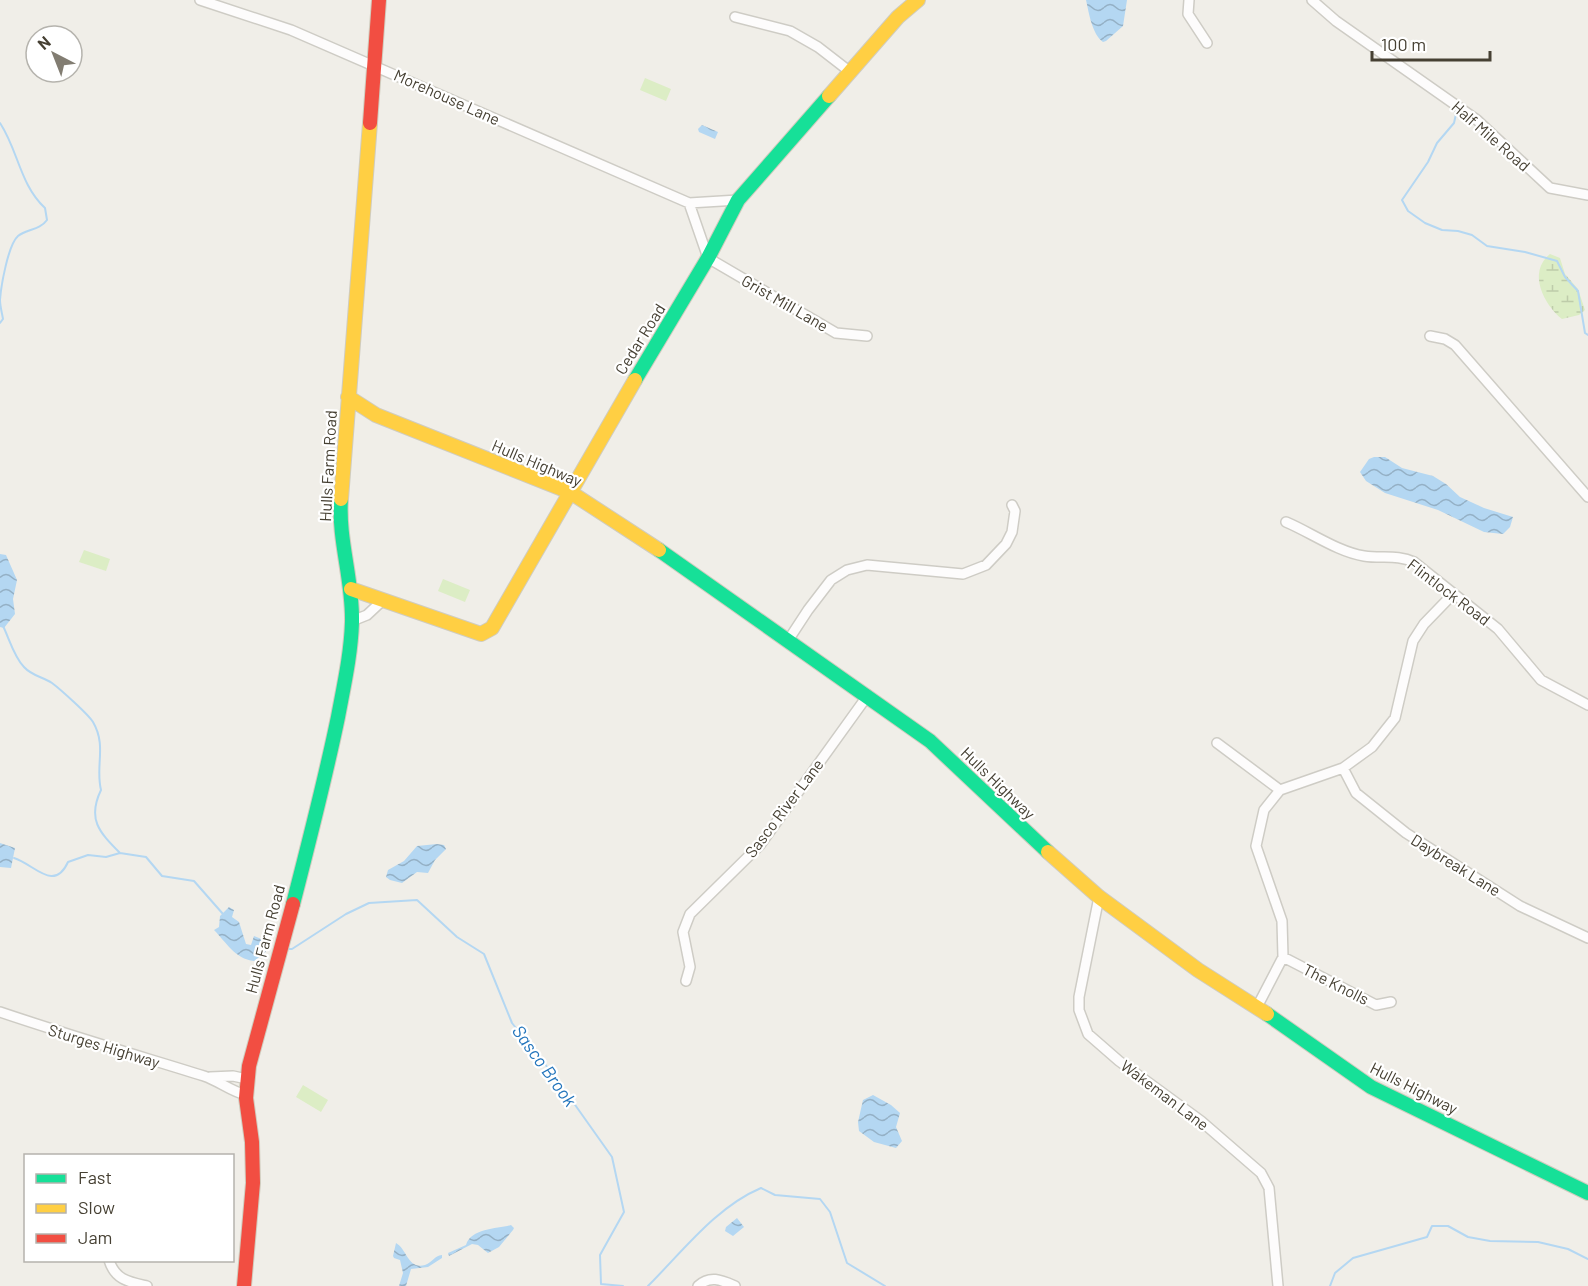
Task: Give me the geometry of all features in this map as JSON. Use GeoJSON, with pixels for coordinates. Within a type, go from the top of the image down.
{"type":"FeatureCollection","features":[{"type":"Feature","properties":{"kind":"street","name":"Morehouse Lane"},"geometry":{"type":"LineString","coordinates":[[201,0],[291,30],[689,203],[738,200]]}},
{"type":"Feature","properties":{"kind":"street","name":"Hulls Farm Road"},"geometry":{"type":"LineString","coordinates":[[246,1284],[253,1183],[252,1142],[246,1095],[248,1073],[283,934],[324,787],[349,660],[352,621],[351,589],[340,518],[379,0]]}},
{"type":"Feature","properties":{"kind":"street","name":"Cedar Road"},"geometry":{"type":"LineString","coordinates":[[351,589],[481,634],[492,628],[621,401],[708,258],[738,200],[849,71],[898,17],[918,0]]}},
{"type":"Feature","properties":{"kind":"street"},"geometry":{"type":"LineString","coordinates":[[1188,0],[1188,14],[1207,43]]}},
{"type":"Feature","properties":{"kind":"street","name":"Half Mile Road"},"geometry":{"type":"LineString","coordinates":[[1312,0],[1338,22],[1477,120],[1550,189],[1588,195]]}},
{"type":"Feature","properties":{"kind":"street"},"geometry":{"type":"LineString","coordinates":[[735,17],[790,31],[818,47],[849,71]]}},
{"type":"Feature","properties":{"kind":"street"},"geometry":{"type":"LineString","coordinates":[[689,203],[708,258]]}},
{"type":"Feature","properties":{"kind":"street","name":"Grist Mill Lane"},"geometry":{"type":"LineString","coordinates":[[708,258],[836,333],[867,336]]}},
{"type":"Feature","properties":{"kind":"street"},"geometry":{"type":"LineString","coordinates":[[1430,336],[1445,339],[1455,345],[1588,497]]}},
{"type":"Feature","properties":{"kind":"street","name":"Hulls Highway"},"geometry":{"type":"LineString","coordinates":[[348,397],[376,415],[570,492],[647,541],[789,639],[930,741],[1025,832],[1100,897],[1198,970],[1257,1007],[1371,1088],[1588,1193]]}},
{"type":"Feature","properties":{"kind":"street","name":"Hulls Highway"},"geometry":{"type":"LineString","coordinates":[[348,414],[376,415]]}},
{"type":"Feature","properties":{"kind":"street"},"geometry":{"type":"LineString","coordinates":[[789,639],[831,580],[847,570],[867,565],[963,574],[986,566],[1006,544],[1012,532],[1015,511],[1012,505]]}},
{"type":"Feature","properties":{"kind":"street","name":"Flintlock Road"},"geometry":{"type":"LineString","coordinates":[[1287,522],[1353,553],[1365,556],[1402,557],[1414,562],[1498,629],[1541,680],[1588,705]]}},
{"type":"Feature","properties":{"kind":"street"},"geometry":{"type":"LineString","coordinates":[[1257,1007],[1283,957],[1282,921],[1256,846],[1264,810],[1280,790],[1343,768],[1372,747],[1395,718],[1413,641],[1424,624],[1453,594]]}},
{"type":"Feature","properties":{"kind":"street"},"geometry":{"type":"LineString","coordinates":[[352,621],[367,615],[383,600]]}},
{"type":"Feature","properties":{"kind":"street","name":"Sasco River Lane"},"geometry":{"type":"LineString","coordinates":[[686,981],[690,967],[683,933],[690,914],[760,844],[867,695]]}},
{"type":"Feature","properties":{"kind":"street"},"geometry":{"type":"LineString","coordinates":[[1217,743],[1280,790]]}},
{"type":"Feature","properties":{"kind":"street","name":"Daybreak Lane"},"geometry":{"type":"LineString","coordinates":[[1343,768],[1356,793],[1406,833],[1520,906],[1588,938]]}},
{"type":"Feature","properties":{"kind":"street","name":"Wakeman Lane"},"geometry":{"type":"LineString","coordinates":[[1100,897],[1079,997],[1078,1010],[1088,1034],[1119,1061],[1201,1121],[1260,1173],[1269,1188],[1278,1286]]}},
{"type":"Feature","properties":{"kind":"street","name":"The Knolls"},"geometry":{"type":"LineString","coordinates":[[1283,957],[1376,1005],[1391,1002]]}},
{"type":"Feature","properties":{"kind":"street","name":"Sturges Highway"},"geometry":{"type":"LineString","coordinates":[[0,1012],[101,1046],[208,1077],[230,1090],[246,1095]]}},
{"type":"Feature","properties":{"kind":"street","name":"Sturges Highway"},"geometry":{"type":"LineString","coordinates":[[208,1077],[248,1073]]}},
{"type":"Feature","properties":{"kind":"street"},"geometry":{"type":"LineString","coordinates":[[110,1262],[112,1270],[121,1278],[130,1283],[147,1286]]}},
{"type":"Feature","properties":{"kind":"street"},"geometry":{"type":"LineString","coordinates":[[698,1286],[704,1280],[719,1278],[735,1286]]}},
{"type":"Feature","properties":{"kind":"green space"},"geometry":{"type":"Polygon","coordinates":[[[645,78],[671,89],[666,101],[640,90],[645,78]]]}},
{"type":"Feature","properties":{"kind":"green space"},"geometry":{"type":"Polygon","coordinates":[[[1550,254],[1560,258],[1565,274],[1578,289],[1585,310],[1579,315],[1562,319],[1544,297],[1539,279],[1540,270],[1543,261],[1550,254]]]}},
{"type":"Feature","properties":{"kind":"green space"},"geometry":{"type":"Polygon","coordinates":[[[84,550],[110,559],[106,571],[79,562],[84,550]]]}},
{"type":"Feature","properties":{"kind":"green space"},"geometry":{"type":"Polygon","coordinates":[[[443,579],[470,590],[465,602],[438,591],[443,579]]]}},
{"type":"Feature","properties":{"kind":"green space"},"geometry":{"type":"Polygon","coordinates":[[[303,1085],[328,1100],[321,1112],[296,1097],[303,1085]]]}},
{"type":"Feature","properties":{"kind":"water"},"geometry":{"type":"Polygon","coordinates":[[[1086,0],[1127,0],[1123,26],[1106,41],[1103,42],[1096,34],[1086,0]]]}},
{"type":"Feature","properties":{"kind":"water"},"geometry":{"type":"Polygon","coordinates":[[[702,125],[718,132],[715,139],[699,132],[698,129],[702,125]]]}},
{"type":"Feature","properties":{"kind":"water"},"geometry":{"type":"Polygon","coordinates":[[[1385,457],[1402,468],[1433,476],[1460,497],[1484,508],[1513,517],[1510,527],[1503,534],[1484,532],[1438,510],[1385,493],[1366,481],[1360,472],[1369,459],[1385,457]]]}},
{"type":"Feature","properties":{"kind":"water"},"geometry":{"type":"Polygon","coordinates":[[[0,554],[6,555],[17,580],[13,599],[15,614],[4,628],[0,627],[0,554]]]}},
{"type":"Feature","properties":{"kind":"water"},"geometry":{"type":"Polygon","coordinates":[[[0,843],[15,848],[11,868],[0,867],[0,843]]]}},
{"type":"Feature","properties":{"kind":"water"},"geometry":{"type":"Polygon","coordinates":[[[444,845],[446,849],[435,860],[428,873],[417,872],[402,883],[386,877],[388,870],[404,861],[417,846],[444,845]]]}},
{"type":"Feature","properties":{"kind":"water"},"geometry":{"type":"Polygon","coordinates":[[[229,907],[234,910],[232,917],[239,922],[246,944],[251,945],[254,936],[270,945],[264,954],[254,961],[241,957],[214,930],[219,927],[220,916],[229,907]]]}},
{"type":"Feature","properties":{"kind":"water"},"geometry":{"type":"Polygon","coordinates":[[[873,1095],[900,1113],[896,1127],[902,1141],[896,1148],[874,1142],[859,1131],[858,1122],[863,1100],[873,1095]]]}},
{"type":"Feature","properties":{"kind":"water"},"geometry":{"type":"Polygon","coordinates":[[[737,1218],[744,1227],[733,1236],[725,1231],[726,1227],[737,1218]]]}},
{"type":"Feature","properties":{"kind":"water"},"geometry":{"type":"Polygon","coordinates":[[[511,1225],[513,1230],[499,1247],[488,1253],[478,1245],[472,1244],[449,1256],[448,1253],[466,1245],[473,1235],[479,1232],[511,1225]]]}},
{"type":"Feature","properties":{"kind":"water"},"geometry":{"type":"Polygon","coordinates":[[[396,1243],[415,1265],[425,1265],[442,1255],[442,1258],[428,1267],[411,1269],[406,1286],[399,1286],[403,1273],[400,1260],[393,1256],[396,1243]]]}},
{"type":"Feature","properties":{"kind":"waterway"},"geometry":{"type":"LineString","coordinates":[[1456,114],[1454,123],[1437,143],[1428,162],[1402,200],[1408,211],[1425,223],[1442,230],[1472,235],[1487,246],[1525,252],[1557,261],[1565,277],[1578,291],[1585,333],[1588,335]]}},
{"type":"Feature","properties":{"kind":"waterway"},"geometry":{"type":"LineString","coordinates":[[0,123],[30,189],[45,208],[47,220],[41,226],[18,236],[14,241],[2,285],[0,300],[3,319],[0,323]]}},
{"type":"Feature","properties":{"kind":"waterway"},"geometry":{"type":"LineString","coordinates":[[3,626],[20,663],[30,672],[56,686],[93,722],[99,739],[101,790],[95,817],[101,831],[120,853]]}},
{"type":"Feature","properties":{"kind":"waterway","name":"Sasco Brook"},"geometry":{"type":"LineString","coordinates":[[14,858],[50,876],[62,871],[68,862],[88,855],[106,857],[120,853],[146,857],[162,876],[194,881],[223,914]]}},
{"type":"Feature","properties":{"kind":"waterway","name":"Sasco Brook"},"geometry":{"type":"LineString","coordinates":[[285,949],[292,949],[346,914],[369,903],[417,900],[457,937],[484,954],[512,1023],[556,1078],[612,1157],[624,1212],[600,1255],[601,1284],[623,1286]]}},
{"type":"Feature","properties":{"kind":"waterway","name":"Sasco Brook"},"geometry":{"type":"LineString","coordinates":[[648,1286],[715,1218],[729,1206],[761,1188],[775,1195],[820,1199],[830,1212],[847,1263],[885,1286]]}},
{"type":"Feature","properties":{"kind":"waterway","name":"Sasco Brook"},"geometry":{"type":"LineString","coordinates":[[1330,1286],[1335,1273],[1353,1258],[1427,1237],[1432,1226],[1448,1226],[1468,1237],[1490,1241],[1538,1242],[1568,1249],[1588,1259]]}},
{"type":"Feature","properties":{"kind":"traffic: fast"},"geometry":{"type":"LineString","coordinates":[[635,380],[708,258],[738,200],[829,96]]}},
{"type":"Feature","properties":{"kind":"traffic: fast"},"geometry":{"type":"LineString","coordinates":[[293,904],[333,741],[350,646],[352,606],[342,530],[341,499]]}},
{"type":"Feature","properties":{"kind":"traffic: fast"},"geometry":{"type":"LineString","coordinates":[[659,550],[930,741],[1048,852]]}},
{"type":"Feature","properties":{"kind":"traffic: fast"},"geometry":{"type":"LineString","coordinates":[[1267,1014],[1371,1087],[1588,1193]]}},
{"type":"Feature","properties":{"kind":"traffic: slow"},"geometry":{"type":"LineString","coordinates":[[829,96],[898,17],[918,0]]}},
{"type":"Feature","properties":{"kind":"traffic: slow"},"geometry":{"type":"LineString","coordinates":[[341,499],[370,123]]}},
{"type":"Feature","properties":{"kind":"traffic: slow"},"geometry":{"type":"LineString","coordinates":[[351,589],[481,634],[492,628],[635,380]]}},
{"type":"Feature","properties":{"kind":"traffic: slow"},"geometry":{"type":"LineString","coordinates":[[348,397],[376,415],[570,492],[659,550]]}},
{"type":"Feature","properties":{"kind":"traffic: slow"},"geometry":{"type":"LineString","coordinates":[[1048,852],[1099,897],[1198,970],[1267,1014]]}},
{"type":"Feature","properties":{"kind":"traffic: jam"},"geometry":{"type":"LineString","coordinates":[[370,123],[379,0]]}},
{"type":"Feature","properties":{"kind":"traffic: jam"},"geometry":{"type":"LineString","coordinates":[[244,1286],[253,1183],[252,1142],[246,1098],[249,1066],[293,904]]}}]}
